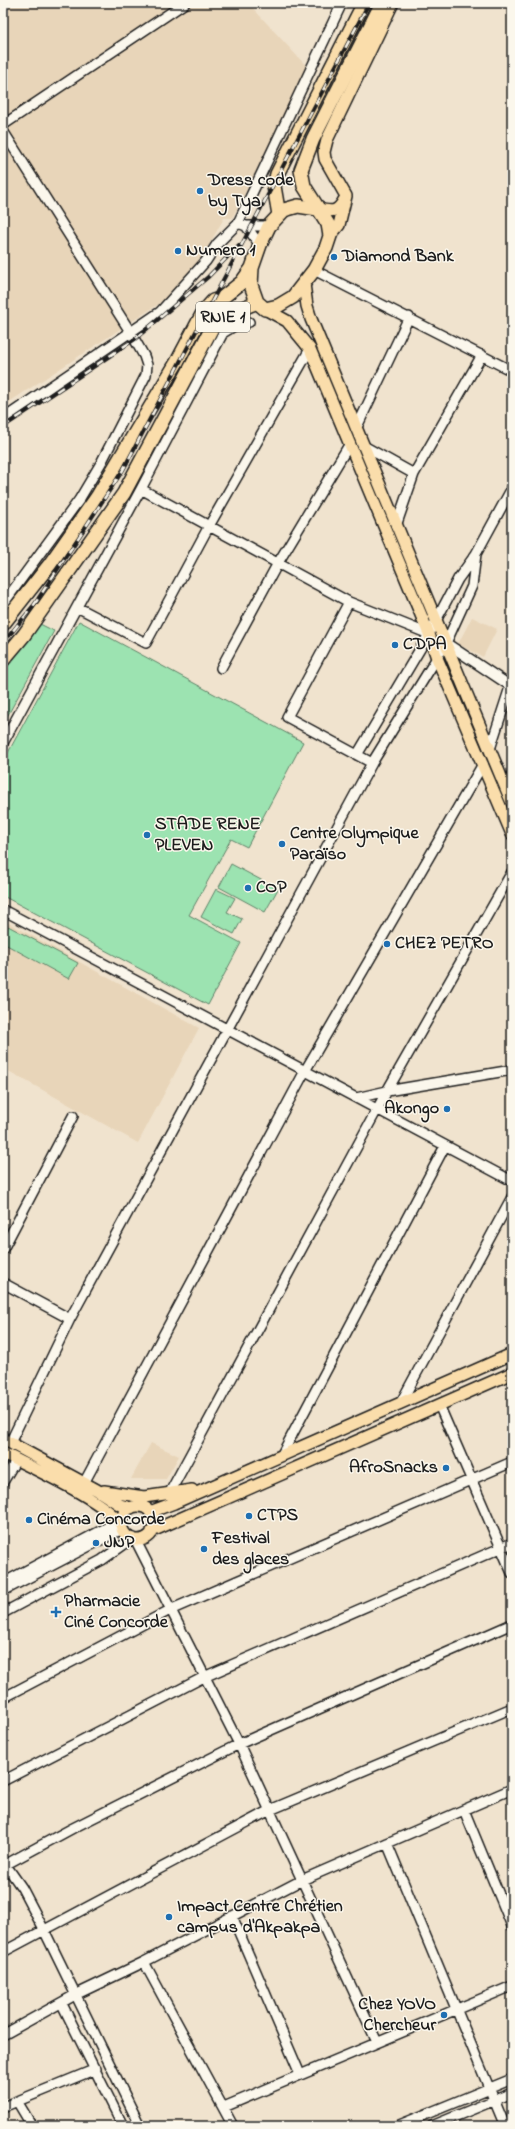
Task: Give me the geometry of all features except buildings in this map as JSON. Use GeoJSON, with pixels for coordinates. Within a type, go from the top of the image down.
{"type":"FeatureCollection","features":[{"type":"Feature","properties":{"kind":"highway"},"geometry":{"type":"LineString","coordinates":[[279,215],[274,186],[277,174],[364,3]]}},
{"type":"Feature","properties":{"kind":"highway"},"geometry":{"type":"LineString","coordinates":[[330,236],[328,224],[301,178],[303,161],[382,3]]}},
{"type":"Feature","properties":{"kind":"highway","name":"RNIE 1"},"geometry":{"type":"LineString","coordinates":[[261,305],[251,285],[252,268],[260,245],[270,226],[284,210],[298,206],[318,209]]}},
{"type":"Feature","properties":{"kind":"highway","name":"RNIE 1"},"geometry":{"type":"LineString","coordinates":[[3,660],[28,629],[124,492],[213,326],[220,319],[229,314],[261,305],[286,302],[304,284],[314,270],[330,236]]}},
{"type":"Feature","properties":{"kind":"highway","name":"RNIE 1"},"geometry":{"type":"LineString","coordinates":[[3,624],[50,564],[97,497],[177,362],[204,311],[213,301],[232,292],[252,268]]}},
{"type":"Feature","properties":{"kind":"main road"},"geometry":{"type":"LineString","coordinates":[[330,236],[339,226],[346,196],[330,168],[324,152],[327,140],[393,3]]}},
{"type":"Feature","properties":{"kind":"main road"},"geometry":{"type":"LineString","coordinates":[[318,209],[331,212],[338,210],[346,196]]}},
{"type":"Feature","properties":{"kind":"main road"},"geometry":{"type":"LineString","coordinates":[[304,284],[307,306],[311,319],[362,445],[512,802]]}},
{"type":"Feature","properties":{"kind":"main road"},"geometry":{"type":"LineString","coordinates":[[261,305],[287,321],[310,349],[429,634],[437,658],[512,834]]}},
{"type":"Feature","properties":{"kind":"main road"},"geometry":{"type":"LineString","coordinates":[[150,1512],[512,1354]]}},
{"type":"Feature","properties":{"kind":"main road"},"geometry":{"type":"LineString","coordinates":[[3,1453],[89,1498],[126,1532],[145,1537],[152,1530],[512,1373]]}},
{"type":"Feature","properties":{"kind":"main road"},"geometry":{"type":"LineString","coordinates":[[6,1441],[84,1483],[120,1505],[131,1508],[141,1507],[150,1512],[154,1521],[152,1530]]}},
{"type":"Feature","properties":{"kind":"main road"},"geometry":{"type":"LineString","coordinates":[[96,1490],[134,1497],[169,1494],[203,1488],[221,1482]]}},
{"type":"Feature","properties":{"kind":"main road"},"geometry":{"type":"LineString","coordinates":[[126,1532],[123,1516],[131,1508]]}},
{"type":"Feature","properties":{"kind":"street"},"geometry":{"type":"LineString","coordinates":[[3,125],[185,3]]}},
{"type":"Feature","properties":{"kind":"street"},"geometry":{"type":"LineString","coordinates":[[3,419],[160,312],[206,261],[217,244],[242,224],[342,3]]}},
{"type":"Feature","properties":{"kind":"street"},"geometry":{"type":"LineString","coordinates":[[3,131],[131,333],[144,356],[147,365],[146,375],[101,463],[79,500],[3,604]]}},
{"type":"Feature","properties":{"kind":"street"},"geometry":{"type":"LineString","coordinates":[[242,224],[270,226]]}},
{"type":"Feature","properties":{"kind":"street"},"geometry":{"type":"LineString","coordinates":[[242,224],[260,245]]}},
{"type":"Feature","properties":{"kind":"street"},"geometry":{"type":"LineString","coordinates":[[314,270],[409,317],[512,371]]}},
{"type":"Feature","properties":{"kind":"street"},"geometry":{"type":"LineString","coordinates":[[356,429],[409,317]]}},
{"type":"Feature","properties":{"kind":"street"},"geometry":{"type":"LineString","coordinates":[[3,743],[141,489],[223,333],[236,325],[249,322]]}},
{"type":"Feature","properties":{"kind":"street"},"geometry":{"type":"LineString","coordinates":[[77,607],[146,643],[209,526],[310,349]]}},
{"type":"Feature","properties":{"kind":"street"},"geometry":{"type":"LineString","coordinates":[[396,526],[414,474],[482,355]]}},
{"type":"Feature","properties":{"kind":"street"},"geometry":{"type":"LineString","coordinates":[[221,668],[278,564],[349,445]]}},
{"type":"Feature","properties":{"kind":"street"},"geometry":{"type":"LineString","coordinates":[[362,445],[414,474]]}},
{"type":"Feature","properties":{"kind":"street"},"geometry":{"type":"LineString","coordinates":[[357,755],[436,622],[458,579],[476,554],[512,488]]}},
{"type":"Feature","properties":{"kind":"street"},"geometry":{"type":"LineString","coordinates":[[141,489],[348,602],[429,634]]}},
{"type":"Feature","properties":{"kind":"street"},"geometry":{"type":"LineString","coordinates":[[6,1441],[70,1318],[372,763],[446,643],[472,586],[476,554]]}},
{"type":"Feature","properties":{"kind":"street"},"geometry":{"type":"LineString","coordinates":[[348,602],[287,717],[372,763]]}},
{"type":"Feature","properties":{"kind":"street"},"geometry":{"type":"LineString","coordinates":[[446,643],[511,684],[490,749]]}},
{"type":"Feature","properties":{"kind":"street"},"geometry":{"type":"LineString","coordinates":[[84,1483],[305,1071],[483,764]]}},
{"type":"Feature","properties":{"kind":"street"},"geometry":{"type":"LineString","coordinates":[[169,1494],[377,1109],[512,872]]}},
{"type":"Feature","properties":{"kind":"street"},"geometry":{"type":"LineString","coordinates":[[3,911],[512,1181]]}},
{"type":"Feature","properties":{"kind":"street"},"geometry":{"type":"LineString","coordinates":[[356,1098],[388,1091],[512,1070]]}},
{"type":"Feature","properties":{"kind":"street"},"geometry":{"type":"LineString","coordinates":[[3,1249],[74,1116]]}},
{"type":"Feature","properties":{"kind":"street"},"geometry":{"type":"LineString","coordinates":[[280,1456],[445,1146]]}},
{"type":"Feature","properties":{"kind":"street"},"geometry":{"type":"LineString","coordinates":[[400,1404],[512,1197]]}},
{"type":"Feature","properties":{"kind":"street"},"geometry":{"type":"LineString","coordinates":[[3,1283],[70,1318]]}},
{"type":"Feature","properties":{"kind":"street"},"geometry":{"type":"LineString","coordinates":[[439,1405],[512,1573]]}},
{"type":"Feature","properties":{"kind":"street"},"geometry":{"type":"LineString","coordinates":[[3,1482],[16,1460]]}},
{"type":"Feature","properties":{"kind":"street"},"geometry":{"type":"LineString","coordinates":[[3,1698],[170,1610],[512,1462]]}},
{"type":"Feature","properties":{"kind":"street"},"geometry":{"type":"LineString","coordinates":[[3,1583],[126,1532]]}},
{"type":"Feature","properties":{"kind":"street"},"geometry":{"type":"LineString","coordinates":[[3,1591],[126,1532]]}},
{"type":"Feature","properties":{"kind":"street"},"geometry":{"type":"LineString","coordinates":[[3,1607],[126,1532]]}},
{"type":"Feature","properties":{"kind":"street"},"geometry":{"type":"LineString","coordinates":[[126,1532],[170,1610],[239,1744],[378,2042]]}},
{"type":"Feature","properties":{"kind":"street"},"geometry":{"type":"LineString","coordinates":[[3,1613],[102,1560],[126,1532]]}},
{"type":"Feature","properties":{"kind":"street"},"geometry":{"type":"LineString","coordinates":[[3,1781],[204,1677],[512,1543]]}},
{"type":"Feature","properties":{"kind":"street"},"geometry":{"type":"LineString","coordinates":[[140,2126],[44,1930],[22,1888],[4,1864],[239,1744],[512,1624]]}},
{"type":"Feature","properties":{"kind":"street"},"geometry":{"type":"LineString","coordinates":[[3,1952],[270,1810],[512,1708]]}},
{"type":"Feature","properties":{"kind":"street"},"geometry":{"type":"LineString","coordinates":[[3,2035],[62,2004],[75,1995],[144,1962],[302,1880],[512,1789]]}},
{"type":"Feature","properties":{"kind":"street"},"geometry":{"type":"LineString","coordinates":[[464,1810],[512,1926]]}},
{"type":"Feature","properties":{"kind":"street"},"geometry":{"type":"LineString","coordinates":[[387,1843],[505,2126]]}},
{"type":"Feature","properties":{"kind":"street"},"geometry":{"type":"LineString","coordinates":[[232,1916],[300,2074]]}},
{"type":"Feature","properties":{"kind":"street"},"geometry":{"type":"LineString","coordinates":[[144,1962],[233,2126]]}},
{"type":"Feature","properties":{"kind":"street"},"geometry":{"type":"LineString","coordinates":[[224,2107],[512,1986]]}},
{"type":"Feature","properties":{"kind":"street"},"geometry":{"type":"LineString","coordinates":[[62,2004],[124,2126]]}},
{"type":"Feature","properties":{"kind":"street"},"geometry":{"type":"LineString","coordinates":[[3,2107],[96,2069]]}},
{"type":"Feature","properties":{"kind":"street"},"geometry":{"type":"LineString","coordinates":[[397,2126],[512,2079]]}},
{"type":"Feature","properties":{"kind":"street"},"geometry":{"type":"LineString","coordinates":[[432,2126],[512,2093]]}},
{"type":"Feature","properties":{"kind":"street"},"geometry":{"type":"LineString","coordinates":[[17,2101],[32,2126]]}},
{"type":"Feature","properties":{"kind":"shaded area"},"geometry":{"type":"Polygon","coordinates":[[[3,3],[248,3],[309,69],[232,218],[224,218],[186,286],[3,406],[3,3]]]}},
{"type":"Feature","properties":{"kind":"shaded area"},"geometry":{"type":"Polygon","coordinates":[[[472,617],[497,629],[483,657],[458,644],[472,617]]]}},
{"type":"Feature","properties":{"kind":"shaded area"},"geometry":{"type":"Polygon","coordinates":[[[7,922],[199,1028],[138,1143],[3,1068],[3,931],[7,922]]]}},
{"type":"Feature","properties":{"kind":"shaded area"},"geometry":{"type":"Polygon","coordinates":[[[151,1443],[179,1456],[166,1479],[131,1479],[151,1443]]]}},
{"type":"Feature","properties":{"kind":"green space"},"geometry":{"type":"Polygon","coordinates":[[[79,621],[303,742],[247,847],[231,839],[189,915],[241,943],[208,1005],[3,896],[3,762],[79,621]]]}},
{"type":"Feature","properties":{"kind":"green space"},"geometry":{"type":"Polygon","coordinates":[[[40,624],[54,631],[3,724],[3,668],[40,624]]]}},
{"type":"Feature","properties":{"kind":"green space","name":"COP"},"geometry":{"type":"Polygon","coordinates":[[[231,864],[278,889],[265,912],[219,887],[231,864]]]}},
{"type":"Feature","properties":{"kind":"green space"},"geometry":{"type":"Polygon","coordinates":[[[216,889],[235,898],[227,912],[242,919],[234,934],[201,917],[216,889]]]}},
{"type":"Feature","properties":{"kind":"green space"},"geometry":{"type":"Polygon","coordinates":[[[8,926],[78,963],[69,979],[3,943],[3,935],[8,926]]]}},
{"type":"Feature","properties":{"kind":"railway"},"geometry":{"type":"LineString","coordinates":[[3,643],[34,605],[123,470],[369,3]]}},
{"type":"Feature","properties":{"kind":"railway"},"geometry":{"type":"LineString","coordinates":[[3,427],[135,339],[208,277],[239,245]]}},
{"type":"Feature","properties":{"kind":"place","name":"Dress code by Tya"},"geometry":{"type":"Point","coordinates":[200,191]}},
{"type":"Feature","properties":{"kind":"place","name":"Numero 1"},"geometry":{"type":"Point","coordinates":[178,251]}},
{"type":"Feature","properties":{"kind":"place","name":"Diamond Bank"},"geometry":{"type":"Point","coordinates":[334,257]}},
{"type":"Feature","properties":{"kind":"place","name":"CDPA"},"geometry":{"type":"Point","coordinates":[395,645]}},
{"type":"Feature","properties":{"kind":"place","name":"STADE RENE PLEVEN"},"geometry":{"type":"Point","coordinates":[147,835]}},
{"type":"Feature","properties":{"kind":"place","name":"Centre Olympique Paraïso"},"geometry":{"type":"Point","coordinates":[282,844]}},
{"type":"Feature","properties":{"kind":"place","name":"COP"},"geometry":{"type":"Point","coordinates":[248,888]}},
{"type":"Feature","properties":{"kind":"place","name":"CHEZ PETRO"},"geometry":{"type":"Point","coordinates":[387,944]}},
{"type":"Feature","properties":{"kind":"place","name":"Akongo"},"geometry":{"type":"Point","coordinates":[447,1109]}},
{"type":"Feature","properties":{"kind":"place","name":"AfroSnacks"},"geometry":{"type":"Point","coordinates":[446,1468]}},
{"type":"Feature","properties":{"kind":"place","name":"CTPS"},"geometry":{"type":"Point","coordinates":[249,1516]}},
{"type":"Feature","properties":{"kind":"place","name":"Cinéma Concorde"},"geometry":{"type":"Point","coordinates":[29,1520]}},
{"type":"Feature","properties":{"kind":"place","name":"JNP"},"geometry":{"type":"Point","coordinates":[96,1543]}},
{"type":"Feature","properties":{"kind":"place","name":"Festival des glaces"},"geometry":{"type":"Point","coordinates":[204,1549]}},
{"type":"Feature","properties":{"kind":"place","name":"Pharmacie Ciné Concorde"},"geometry":{"type":"Point","coordinates":[56,1612]}},
{"type":"Feature","properties":{"kind":"place","name":"Impact Centre Chrétien campus d'Akpakpa"},"geometry":{"type":"Point","coordinates":[169,1917]}},
{"type":"Feature","properties":{"kind":"place","name":"Chez YOVO Chercheur"},"geometry":{"type":"Point","coordinates":[444,2015]}}]}
